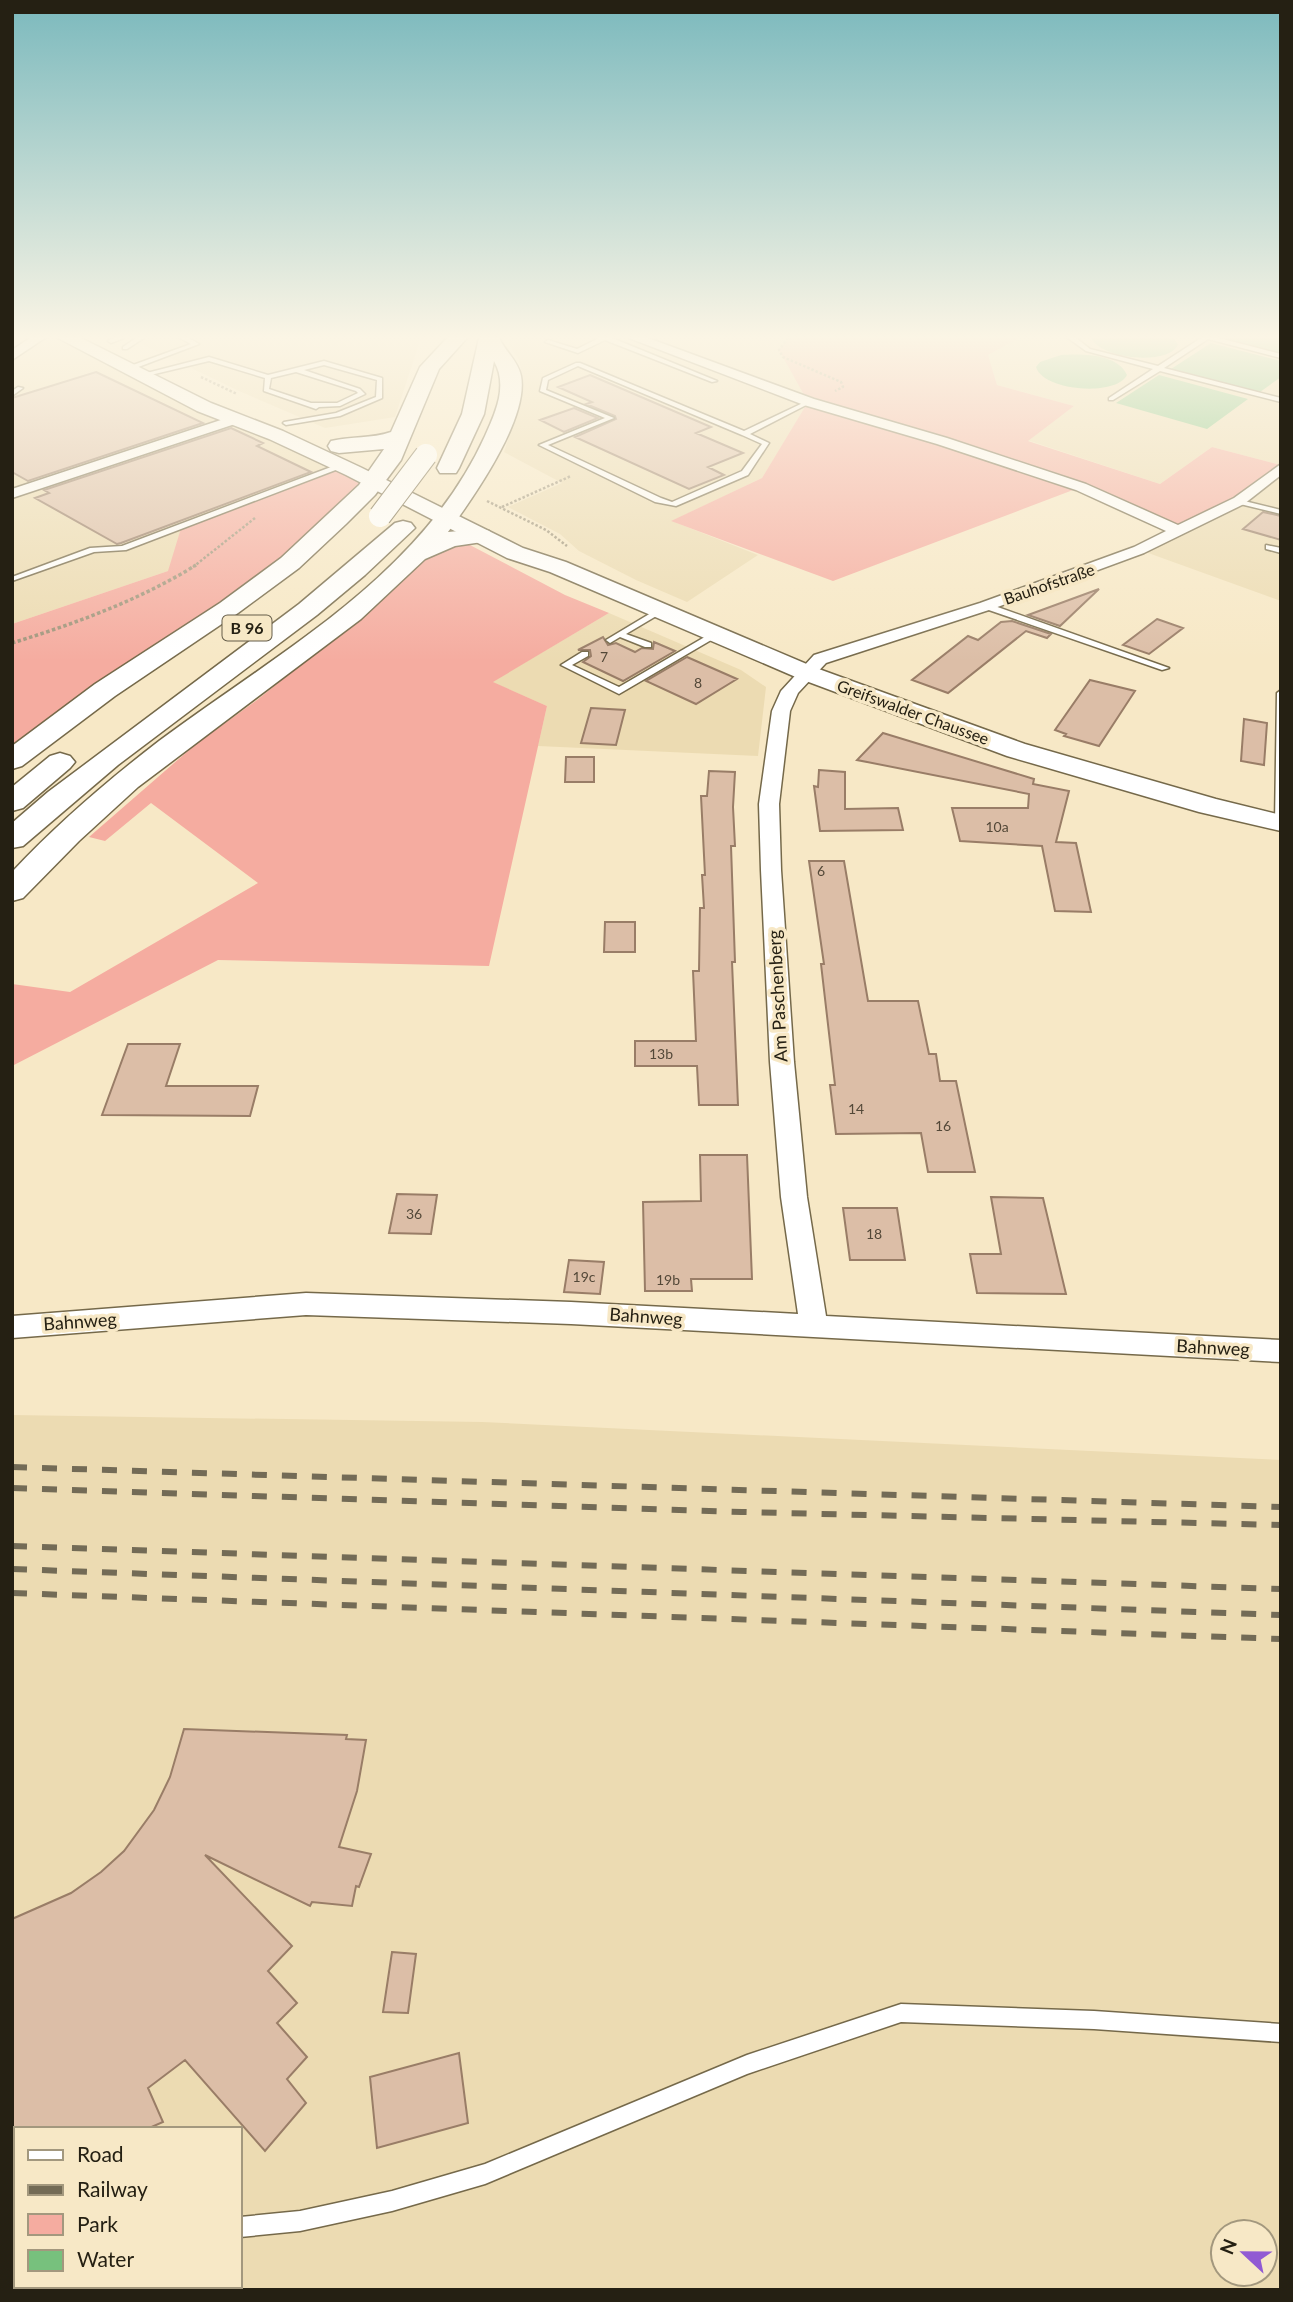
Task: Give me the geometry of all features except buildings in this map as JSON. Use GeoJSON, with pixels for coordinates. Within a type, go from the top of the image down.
{"type":"FeatureCollection","features":[{"type":"Feature","properties":{"kind":"highway"},"geometry":{"type":"LineString","coordinates":[[340,456],[374,445]]}},
{"type":"Feature","properties":{"kind":"highway"},"geometry":{"type":"LineString","coordinates":[[12,760],[67,718],[229,608],[290,563],[338,519],[380,474],[396,445]]}},
{"type":"Feature","properties":{"kind":"highway","name":"B 96"},"geometry":{"type":"LineString","coordinates":[[148,698],[392,522],[448,468],[458,445]]}},
{"type":"Feature","properties":{"kind":"highway"},"geometry":{"type":"LineString","coordinates":[[12,891],[70,833],[168,749],[345,618],[418,553],[477,477],[490,445]]}},
{"type":"Feature","properties":{"kind":"highway","name":"B 96"},"geometry":{"type":"LineString","coordinates":[[12,839],[132,738],[346,581],[392,522],[431,447]]}},
{"type":"Feature","properties":{"kind":"highway"},"geometry":{"type":"LineString","coordinates":[[418,553],[450,539],[481,536]]}},
{"type":"Feature","properties":{"kind":"highway"},"geometry":{"type":"LineString","coordinates":[[12,802],[104,730]]}},
{"type":"Feature","properties":{"kind":"main road","name":"Greifswalder Chaussee"},"geometry":{"type":"LineString","coordinates":[[310,445],[380,474],[451,511],[515,532],[558,567]]}},
{"type":"Feature","properties":{"kind":"main road","name":"Greifswalder Chaussee"},"geometry":{"type":"LineString","coordinates":[[322,445],[340,456]]}},
{"type":"Feature","properties":{"kind":"main road","name":"Greifswalder Chaussee"},"geometry":{"type":"LineString","coordinates":[[451,511],[481,536],[514,553],[558,567],[807,673],[1016,750],[1209,806],[1281,823]]}},
{"type":"Feature","properties":{"kind":"street"},"geometry":{"type":"LineString","coordinates":[[13,493],[156,445]]}},
{"type":"Feature","properties":{"kind":"street"},"geometry":{"type":"LineString","coordinates":[[955,445],[1081,487],[1179,531]]}},
{"type":"Feature","properties":{"kind":"street","name":"Bauhofstraße"},"geometry":{"type":"LineString","coordinates":[[807,673],[820,659],[1094,569],[1239,501],[1281,468]]}},
{"type":"Feature","properties":{"kind":"street","name":"Am Paschenberg"},"geometry":{"type":"LineString","coordinates":[[807,673],[790,691],[781,711],[769,804],[782,1062],[794,1197],[814,1328]]}},
{"type":"Feature","properties":{"kind":"street","name":"Bahnweg"},"geometry":{"type":"LineString","coordinates":[[12,1327],[306,1304],[571,1313],[1281,1351]]}},
{"type":"Feature","properties":{"kind":"lane"},"geometry":{"type":"LineString","coordinates":[[545,445],[658,500],[673,504],[745,473],[764,445]]}},
{"type":"Feature","properties":{"kind":"lane"},"geometry":{"type":"LineString","coordinates":[[13,579],[93,550],[123,548],[340,456]]}},
{"type":"Feature","properties":{"kind":"lane"},"geometry":{"type":"LineString","coordinates":[[1239,501],[1281,512]]}},
{"type":"Feature","properties":{"kind":"lane"},"geometry":{"type":"LineString","coordinates":[[1269,547],[1281,551]]}},
{"type":"Feature","properties":{"kind":"lane"},"geometry":{"type":"LineString","coordinates":[[986,606],[1165,668]]}},
{"type":"Feature","properties":{"kind":"lane"},"geometry":{"type":"LineString","coordinates":[[610,640],[659,611]]}},
{"type":"Feature","properties":{"kind":"lane"},"geometry":{"type":"LineString","coordinates":[[619,634],[648,645]]}},
{"type":"Feature","properties":{"kind":"lane"},"geometry":{"type":"LineString","coordinates":[[585,653],[565,666],[619,691],[672,656],[715,634]]}},
{"type":"Feature","properties":{"kind":"lane"},"geometry":{"type":"LineString","coordinates":[[1281,693],[1281,823]]}},
{"type":"Feature","properties":{"kind":"lane"},"geometry":{"type":"LineString","coordinates":[[242,2227],[300,2221],[392,2201],[485,2174],[747,2065],[901,2013],[1094,2020],[1281,2033]]}},
{"type":"Feature","properties":{"kind":"path"},"geometry":{"type":"LineString","coordinates":[[502,507],[590,468]]}},
{"type":"Feature","properties":{"kind":"path"},"geometry":{"type":"LineString","coordinates":[[12,643],[64,627],[178,576],[207,558],[256,516]]}},
{"type":"Feature","properties":{"kind":"shaded area"},"geometry":{"type":"Polygon","coordinates":[[[12,445],[298,445],[342,466],[168,571],[12,624],[12,445]]]}},
{"type":"Feature","properties":{"kind":"shaded area"},"geometry":{"type":"Polygon","coordinates":[[[506,445],[782,445],[762,478],[672,521],[758,555],[687,602],[579,551],[560,534],[508,507],[562,483],[504,452],[506,445]]]}},
{"type":"Feature","properties":{"kind":"shaded area"},"geometry":{"type":"Polygon","coordinates":[[[1043,445],[1281,445],[1281,465],[1212,447],[1160,484],[1043,445]]]}},
{"type":"Feature","properties":{"kind":"shaded area"},"geometry":{"type":"Polygon","coordinates":[[[1281,468],[1281,601],[1140,550],[1281,468]]]}},
{"type":"Feature","properties":{"kind":"shaded area"},"geometry":{"type":"Polygon","coordinates":[[[609,613],[741,670],[766,687],[758,756],[538,746],[547,706],[492,682],[609,613]]]}},
{"type":"Feature","properties":{"kind":"shaded area"},"geometry":{"type":"Polygon","coordinates":[[[12,1415],[482,1422],[1281,1460],[1281,2290],[12,2290],[12,1415]]]}},
{"type":"Feature","properties":{"kind":"green space"},"geometry":{"type":"Polygon","coordinates":[[[782,445],[1042,445],[1160,484],[1212,447],[1281,465],[1239,501],[1179,531],[1081,487],[833,581],[671,521],[762,478],[782,445]]]}},
{"type":"Feature","properties":{"kind":"green space"},"geometry":{"type":"Polygon","coordinates":[[[342,466],[374,481],[338,519],[12,760],[12,624],[168,571],[182,525],[342,466]]]}},
{"type":"Feature","properties":{"kind":"green space"},"geometry":{"type":"Polygon","coordinates":[[[452,544],[468,544],[565,595],[609,613],[493,682],[547,706],[489,966],[218,960],[12,1066],[12,984],[70,992],[258,883],[151,803],[105,841],[89,837],[196,744],[257,700],[382,599],[426,557],[452,544]]]}},
{"type":"Feature","properties":{"kind":"railway"},"geometry":{"type":"LineString","coordinates":[[12,1467],[1281,1507]]}},
{"type":"Feature","properties":{"kind":"railway"},"geometry":{"type":"LineString","coordinates":[[12,1488],[742,1512],[1281,1525]]}},
{"type":"Feature","properties":{"kind":"railway"},"geometry":{"type":"LineString","coordinates":[[12,1546],[1281,1589]]}},
{"type":"Feature","properties":{"kind":"railway"},"geometry":{"type":"LineString","coordinates":[[12,1569],[1281,1615]]}},
{"type":"Feature","properties":{"kind":"railway"},"geometry":{"type":"LineString","coordinates":[[12,1593],[1281,1639]]}}]}
